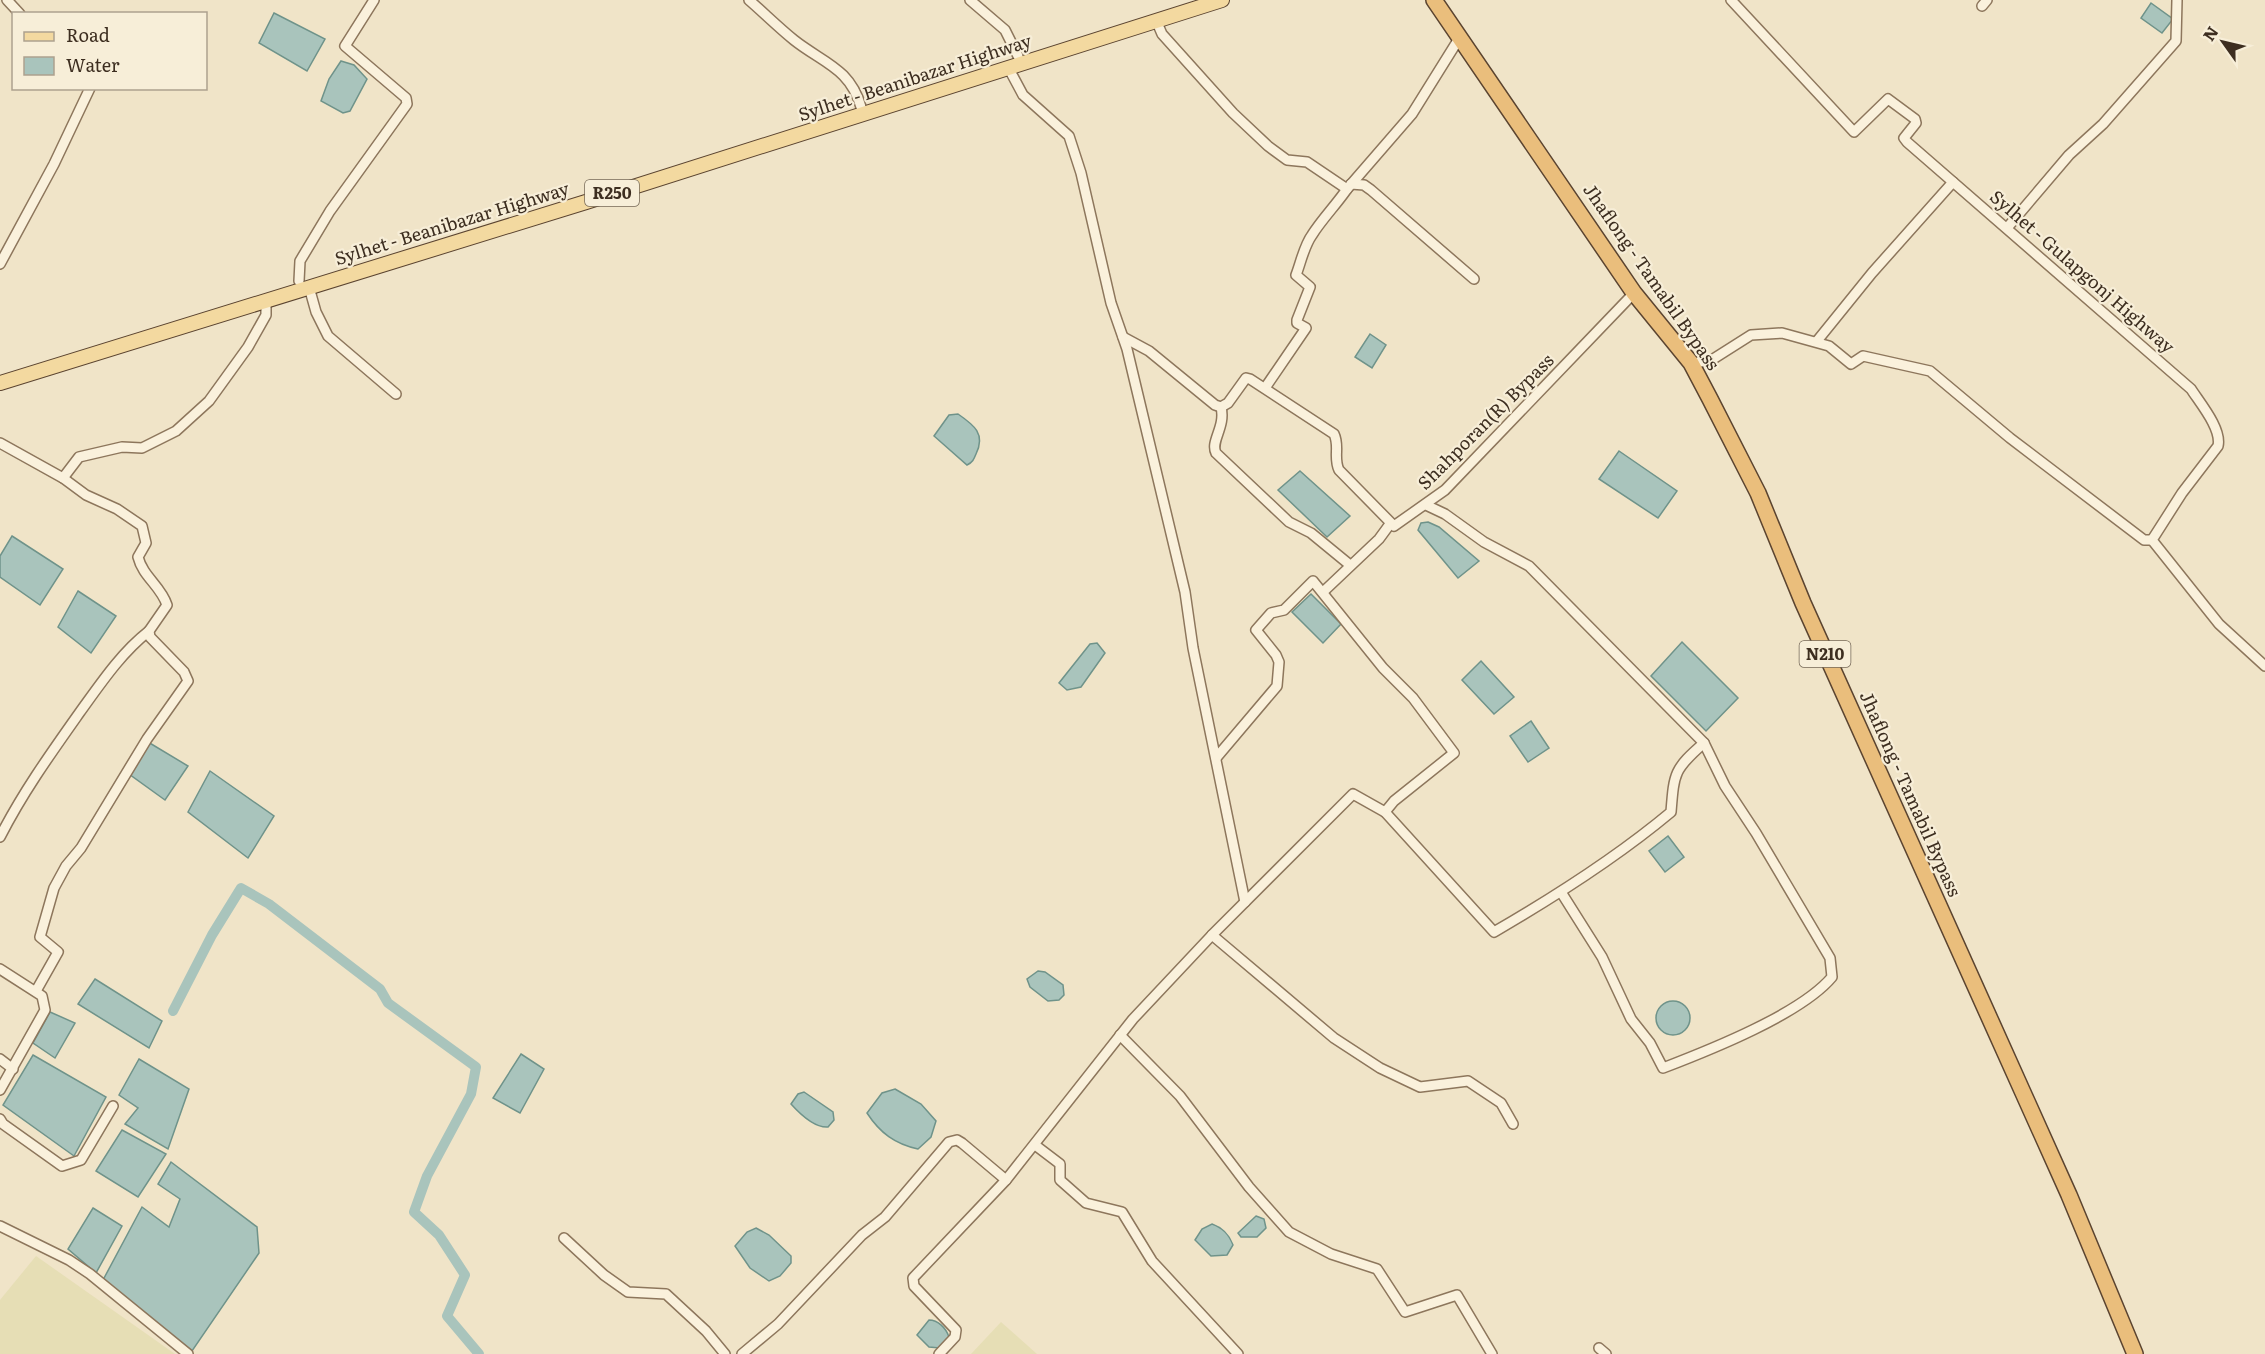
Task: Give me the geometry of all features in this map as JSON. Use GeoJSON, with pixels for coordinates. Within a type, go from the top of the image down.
{"type":"FeatureCollection","features":[{"type":"Feature","properties":{"kind":"highway","name":"Jhaflong - Tamabil Bypass"},"geometry":{"type":"LineString","coordinates":[[1434,0],[1634,293],[1691,363],[1758,492],[1803,603],[2069,1195],[2135,1354]]}},
{"type":"Feature","properties":{"kind":"main road","name":"Sylhet - Beanibazar Highway"},"geometry":{"type":"LineString","coordinates":[[0,383],[266,300],[304,284],[1196,0]]}},
{"type":"Feature","properties":{"kind":"main road","name":"Sylhet - Beanibazar Highway"},"geometry":{"type":"LineString","coordinates":[[0,375],[304,284],[1222,0]]}},
{"type":"Feature","properties":{"kind":"street"},"geometry":{"type":"LineString","coordinates":[[7,0],[18,12]]}},
{"type":"Feature","properties":{"kind":"street"},"geometry":{"type":"LineString","coordinates":[[374,0],[345,46],[406,99],[407,104],[330,211],[300,261],[304,284],[328,336],[396,394]]}},
{"type":"Feature","properties":{"kind":"street"},"geometry":{"type":"LineString","coordinates":[[749,0],[795,41],[845,74],[854,86],[861,106]]}},
{"type":"Feature","properties":{"kind":"street"},"geometry":{"type":"LineString","coordinates":[[970,0],[1005,30],[1018,56]]}},
{"type":"Feature","properties":{"kind":"street","name":"Sylhet - Gulapgonj Highway"},"geometry":{"type":"LineString","coordinates":[[1731,0],[1854,132],[1887,99],[1892,100],[1915,119],[1916,123],[1905,134],[1904,138],[1907,142],[2187,385],[2212,423],[2219,441],[2218,446],[2182,492],[2152,540]]}},
{"type":"Feature","properties":{"kind":"street"},"geometry":{"type":"LineString","coordinates":[[2007,228],[2069,154],[2103,124],[2176,41],[2177,0]]}},
{"type":"Feature","properties":{"kind":"street"},"geometry":{"type":"LineString","coordinates":[[1156,20],[1162,34],[1233,113],[1268,146],[1287,160],[1307,162],[1349,186],[1364,185],[1474,279]]}},
{"type":"Feature","properties":{"kind":"street"},"geometry":{"type":"LineString","coordinates":[[1265,388],[1306,328],[1297,323],[1297,320],[1310,287],[1296,275],[1312,234],[1333,210],[1349,186],[1412,114],[1460,37]]}},
{"type":"Feature","properties":{"kind":"street"},"geometry":{"type":"LineString","coordinates":[[1008,67],[1023,95],[1070,136],[1112,303],[1123,337],[1185,592],[1245,902]]}},
{"type":"Feature","properties":{"kind":"street"},"geometry":{"type":"LineString","coordinates":[[0,264],[54,164],[89,90]]}},
{"type":"Feature","properties":{"kind":"street"},"geometry":{"type":"LineString","coordinates":[[1817,341],[1872,273],[1953,182]]}},
{"type":"Feature","properties":{"kind":"street","name":"Shahporan(R) Bypass"},"geometry":{"type":"LineString","coordinates":[[1390,524],[1394,526],[1403,522],[1445,490],[1634,293]]}},
{"type":"Feature","properties":{"kind":"street"},"geometry":{"type":"LineString","coordinates":[[63,478],[80,457],[122,447],[142,448],[176,431],[209,401],[248,347],[266,315],[266,300]]}},
{"type":"Feature","properties":{"kind":"street"},"geometry":{"type":"LineString","coordinates":[[1691,363],[1710,361],[1751,335],[1782,333],[1829,346],[1851,364],[1863,356],[1930,371],[2010,438],[2144,540],[2152,540],[2219,624],[2237,644],[2265,666]]}},
{"type":"Feature","properties":{"kind":"street"},"geometry":{"type":"LineString","coordinates":[[1123,337],[1149,351],[1215,405],[1221,406],[1228,403],[1246,378],[1254,380],[1334,434],[1338,441],[1336,459],[1339,470],[1390,524],[1379,539],[1323,592]]}},
{"type":"Feature","properties":{"kind":"street"},"geometry":{"type":"LineString","coordinates":[[1221,406],[1224,417],[1214,444],[1216,453],[1289,522],[1311,533],[1350,565]]}},
{"type":"Feature","properties":{"kind":"street"},"geometry":{"type":"LineString","coordinates":[[0,443],[63,478],[86,495],[117,509],[142,526],[146,543],[138,557],[142,571],[164,595],[167,605],[149,631],[131,645],[57,744],[25,789],[0,837]]}},
{"type":"Feature","properties":{"kind":"street"},"geometry":{"type":"LineString","coordinates":[[1426,505],[1445,514],[1484,542],[1529,566],[1704,743],[1725,786],[1773,861],[1830,958],[1832,977],[1821,990],[1738,1037],[1663,1068],[1650,1043],[1631,1019],[1602,957],[1561,892]]}},
{"type":"Feature","properties":{"kind":"street"},"geometry":{"type":"LineString","coordinates":[[1216,759],[1277,686],[1279,662],[1276,654],[1256,630],[1271,613],[1284,610],[1313,581],[1383,668],[1413,698],[1454,753],[1394,801],[1385,812]]}},
{"type":"Feature","properties":{"kind":"street"},"geometry":{"type":"LineString","coordinates":[[36,991],[58,952],[40,937],[54,888],[147,739],[188,681],[184,672],[150,637],[149,631]]}},
{"type":"Feature","properties":{"kind":"street"},"geometry":{"type":"LineString","coordinates":[[939,1354],[955,1337],[956,1330],[914,1286],[913,1278],[1006,1180],[1120,1035],[1212,935],[1353,794],[1385,812],[1494,932],[1561,892],[1635,842],[1671,812],[1673,780],[1680,763],[1704,743]]}},
{"type":"Feature","properties":{"kind":"street"},"geometry":{"type":"LineString","coordinates":[[1212,935],[1334,1038],[1380,1068],[1420,1087],[1468,1081],[1502,1103],[1513,1124]]}},
{"type":"Feature","properties":{"kind":"street"},"geometry":{"type":"LineString","coordinates":[[0,969],[42,996],[45,1010],[0,1090]]}},
{"type":"Feature","properties":{"kind":"street"},"geometry":{"type":"LineString","coordinates":[[1120,1035],[1180,1096],[1249,1188],[1289,1232],[1331,1254],[1377,1269],[1406,1312],[1457,1295],[1492,1354]]}},
{"type":"Feature","properties":{"kind":"street"},"geometry":{"type":"LineString","coordinates":[[0,1059],[13,1069]]}},
{"type":"Feature","properties":{"kind":"street"},"geometry":{"type":"LineString","coordinates":[[0,1119],[3,1124],[62,1166],[81,1160],[113,1106]]}},
{"type":"Feature","properties":{"kind":"street"},"geometry":{"type":"LineString","coordinates":[[742,1354],[778,1324],[862,1235],[885,1217],[949,1142],[957,1140],[962,1143],[1006,1180]]}},
{"type":"Feature","properties":{"kind":"street"},"geometry":{"type":"LineString","coordinates":[[1035,1145],[1060,1164],[1060,1180],[1086,1203],[1122,1212],[1152,1261],[1238,1354]]}},
{"type":"Feature","properties":{"kind":"street"},"geometry":{"type":"LineString","coordinates":[[0,1226],[69,1260],[90,1274],[188,1354]]}},
{"type":"Feature","properties":{"kind":"street"},"geometry":{"type":"LineString","coordinates":[[564,1238],[604,1275],[628,1292],[666,1294],[706,1330],[725,1354]]}},
{"type":"Feature","properties":{"kind":"shaded area"},"geometry":{"type":"Polygon","coordinates":[[[36,1256],[175,1354],[0,1354],[0,1300],[36,1256]]]}},
{"type":"Feature","properties":{"kind":"shaded area"},"geometry":{"type":"Polygon","coordinates":[[[1001,1322],[1037,1354],[971,1354],[1001,1322]]]}},
{"type":"Feature","properties":{"kind":"water"},"geometry":{"type":"Polygon","coordinates":[[[2151,3],[2173,19],[2162,33],[2141,18],[2151,3]]]}},
{"type":"Feature","properties":{"kind":"water"},"geometry":{"type":"Polygon","coordinates":[[[274,13],[325,39],[307,71],[259,43],[274,13]]]}},
{"type":"Feature","properties":{"kind":"water"},"geometry":{"type":"Polygon","coordinates":[[[341,61],[354,65],[367,79],[350,111],[343,113],[321,101],[329,79],[341,61]]]}},
{"type":"Feature","properties":{"kind":"water"},"geometry":{"type":"Polygon","coordinates":[[[1370,334],[1386,345],[1372,368],[1355,357],[1370,334]]]}},
{"type":"Feature","properties":{"kind":"water"},"geometry":{"type":"Polygon","coordinates":[[[958,414],[973,426],[979,435],[979,447],[972,462],[967,465],[934,436],[949,415],[958,414]]]}},
{"type":"Feature","properties":{"kind":"water"},"geometry":{"type":"Polygon","coordinates":[[[1619,451],[1677,491],[1658,518],[1599,479],[1619,451]]]}},
{"type":"Feature","properties":{"kind":"water"},"geometry":{"type":"Polygon","coordinates":[[[1300,471],[1350,516],[1327,537],[1278,490],[1300,471]]]}},
{"type":"Feature","properties":{"kind":"water"},"geometry":{"type":"Polygon","coordinates":[[[1428,522],[1439,527],[1479,561],[1458,578],[1418,530],[1421,523],[1428,522]]]}},
{"type":"Feature","properties":{"kind":"water"},"geometry":{"type":"Polygon","coordinates":[[[12,536],[63,569],[40,605],[0,577],[0,556],[12,536]]]}},
{"type":"Feature","properties":{"kind":"water"},"geometry":{"type":"Polygon","coordinates":[[[78,591],[116,616],[91,653],[58,627],[78,591]]]}},
{"type":"Feature","properties":{"kind":"water"},"geometry":{"type":"Polygon","coordinates":[[[1311,594],[1341,624],[1323,643],[1292,612],[1311,594]]]}},
{"type":"Feature","properties":{"kind":"water"},"geometry":{"type":"Polygon","coordinates":[[[1682,642],[1738,698],[1706,731],[1651,676],[1682,642]]]}},
{"type":"Feature","properties":{"kind":"water"},"geometry":{"type":"Polygon","coordinates":[[[1097,643],[1105,653],[1081,687],[1067,690],[1059,683],[1090,644],[1097,643]]]}},
{"type":"Feature","properties":{"kind":"water"},"geometry":{"type":"Polygon","coordinates":[[[1481,661],[1514,697],[1494,714],[1462,680],[1481,661]]]}},
{"type":"Feature","properties":{"kind":"water"},"geometry":{"type":"Polygon","coordinates":[[[1531,721],[1549,748],[1528,762],[1510,736],[1531,721]]]}},
{"type":"Feature","properties":{"kind":"water"},"geometry":{"type":"Polygon","coordinates":[[[148,742],[188,766],[165,800],[129,774],[148,742]]]}},
{"type":"Feature","properties":{"kind":"water"},"geometry":{"type":"Polygon","coordinates":[[[210,771],[274,816],[248,858],[188,812],[210,771]]]}},
{"type":"Feature","properties":{"kind":"water"},"geometry":{"type":"Polygon","coordinates":[[[1668,836],[1684,857],[1665,872],[1649,851],[1668,836]]]}},
{"type":"Feature","properties":{"kind":"water"},"geometry":{"type":"Polygon","coordinates":[[[1038,971],[1045,972],[1063,985],[1064,995],[1059,1000],[1048,1001],[1030,987],[1027,979],[1038,971]]]}},
{"type":"Feature","properties":{"kind":"water"},"geometry":{"type":"Polygon","coordinates":[[[95,979],[162,1021],[149,1048],[78,1004],[95,979]]]}},
{"type":"Feature","properties":{"kind":"water"},"geometry":{"type":"Polygon","coordinates":[[[1673,1001],[1685,1006],[1690,1018],[1685,1030],[1673,1035],[1661,1030],[1656,1018],[1661,1006],[1673,1001]]]}},
{"type":"Feature","properties":{"kind":"water"},"geometry":{"type":"Polygon","coordinates":[[[50,1012],[75,1023],[55,1058],[33,1043],[50,1012]]]}},
{"type":"Feature","properties":{"kind":"water"},"geometry":{"type":"Polygon","coordinates":[[[521,1054],[544,1069],[520,1113],[493,1098],[521,1054]]]}},
{"type":"Feature","properties":{"kind":"water"},"geometry":{"type":"Polygon","coordinates":[[[33,1055],[106,1097],[74,1156],[3,1105],[33,1055]]]}},
{"type":"Feature","properties":{"kind":"water"},"geometry":{"type":"Polygon","coordinates":[[[139,1059],[189,1089],[168,1149],[125,1124],[138,1108],[119,1095],[139,1059]]]}},
{"type":"Feature","properties":{"kind":"water"},"geometry":{"type":"Polygon","coordinates":[[[895,1089],[921,1104],[936,1121],[931,1137],[918,1149],[889,1137],[867,1113],[882,1093],[895,1089]]]}},
{"type":"Feature","properties":{"kind":"water"},"geometry":{"type":"Polygon","coordinates":[[[804,1092],[833,1112],[834,1120],[828,1127],[813,1123],[791,1104],[798,1094],[804,1092]]]}},
{"type":"Feature","properties":{"kind":"water"},"geometry":{"type":"Polygon","coordinates":[[[122,1130],[166,1154],[138,1197],[96,1171],[122,1130]]]}},
{"type":"Feature","properties":{"kind":"water"},"geometry":{"type":"Polygon","coordinates":[[[171,1162],[257,1227],[259,1253],[192,1351],[103,1280],[142,1207],[169,1227],[180,1199],[158,1184],[171,1162]]]}},
{"type":"Feature","properties":{"kind":"water"},"geometry":{"type":"Polygon","coordinates":[[[93,1208],[122,1226],[96,1273],[68,1249],[93,1208]]]}},
{"type":"Feature","properties":{"kind":"water"},"geometry":{"type":"Polygon","coordinates":[[[1256,1216],[1264,1219],[1266,1228],[1257,1237],[1241,1237],[1238,1233],[1256,1216]]]}},
{"type":"Feature","properties":{"kind":"water"},"geometry":{"type":"Polygon","coordinates":[[[1212,1224],[1225,1232],[1233,1245],[1227,1255],[1211,1256],[1195,1240],[1202,1229],[1212,1224]]]}},
{"type":"Feature","properties":{"kind":"water"},"geometry":{"type":"Polygon","coordinates":[[[756,1228],[769,1235],[791,1256],[791,1263],[780,1276],[769,1281],[750,1268],[735,1246],[747,1232],[756,1228]]]}},
{"type":"Feature","properties":{"kind":"water"},"geometry":{"type":"Polygon","coordinates":[[[929,1320],[941,1325],[949,1337],[940,1348],[929,1347],[917,1335],[929,1320]]]}},
{"type":"Feature","properties":{"kind":"waterway"},"geometry":{"type":"LineString","coordinates":[[173,1011],[212,935],[241,888],[269,904],[380,989],[388,1003],[476,1067],[471,1094],[427,1176],[414,1212],[439,1235],[465,1275],[447,1316],[479,1354]]}}]}
